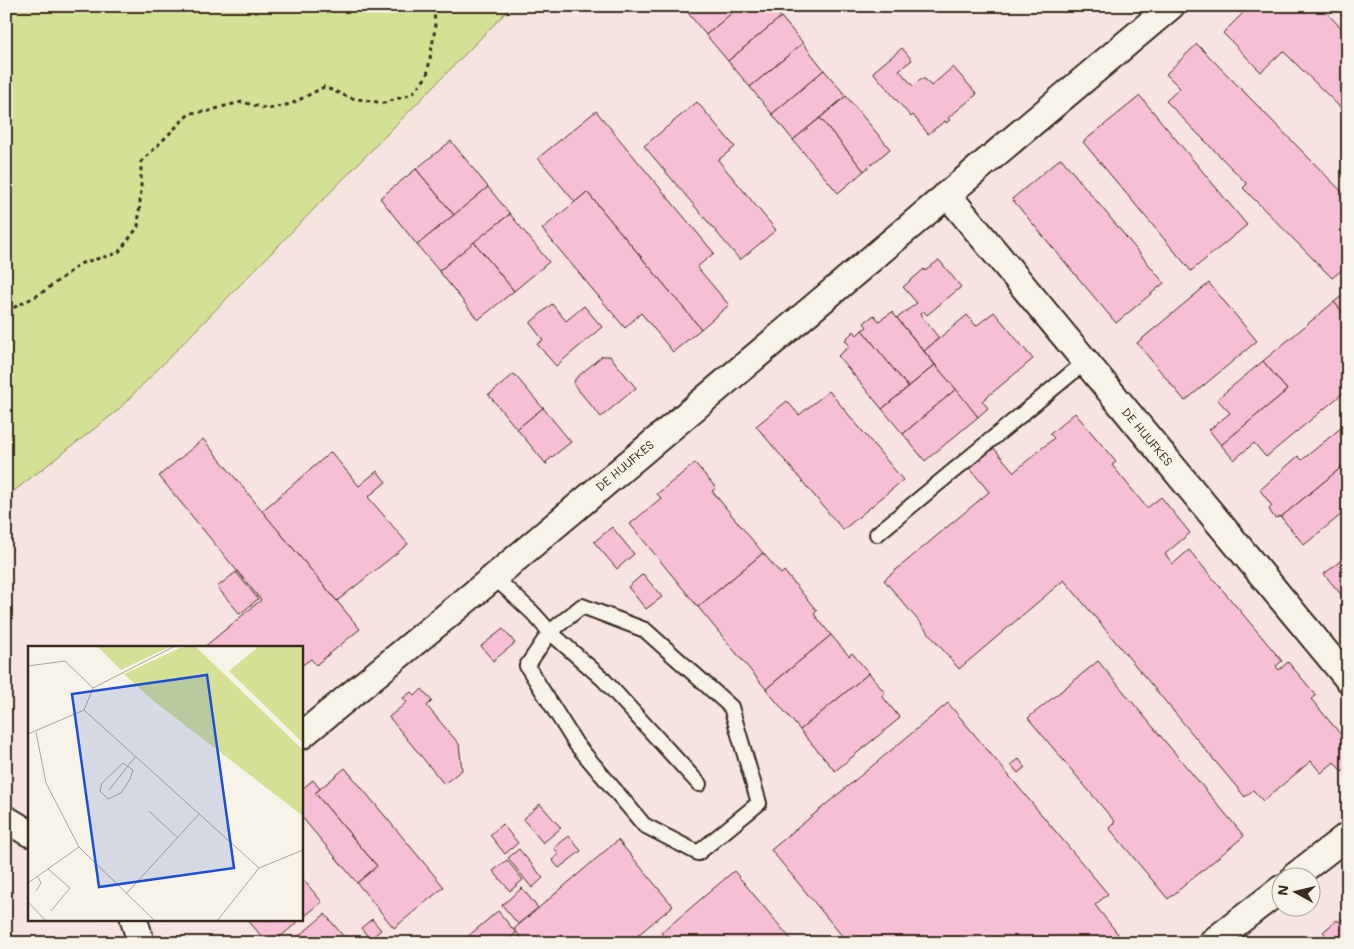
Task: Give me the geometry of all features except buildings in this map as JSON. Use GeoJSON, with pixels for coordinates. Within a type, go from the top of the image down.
{"type":"FeatureCollection","features":[{"type":"Feature","properties":{"kind":"street","name":"DE HUUFKES"},"geometry":{"type":"LineString","coordinates":[[302,735],[494,577],[1171,6]]}},
{"type":"Feature","properties":{"kind":"street","name":"DE HUUFKES"},"geometry":{"type":"LineString","coordinates":[[947,194],[1348,679]]}},
{"type":"Feature","properties":{"kind":"street"},"geometry":{"type":"LineString","coordinates":[[6,819],[28,832]]}},
{"type":"Feature","properties":{"kind":"street"},"geometry":{"type":"LineString","coordinates":[[1309,866],[1348,835]]}},
{"type":"Feature","properties":{"kind":"street"},"geometry":{"type":"LineString","coordinates":[[1211,943],[1272,896]]}},
{"type":"Feature","properties":{"kind":"street"},"geometry":{"type":"LineString","coordinates":[[135,922],[141,943]]}},
{"type":"Feature","properties":{"kind":"lane"},"geometry":{"type":"LineString","coordinates":[[877,534],[1085,362]]}},
{"type":"Feature","properties":{"kind":"lane"},"geometry":{"type":"LineString","coordinates":[[494,577],[532,612],[550,632],[603,679],[699,784]]}},
{"type":"Feature","properties":{"kind":"lane"},"geometry":{"type":"LineString","coordinates":[[582,606],[645,630],[731,707],[759,803],[698,853],[644,825],[576,744],[527,666],[550,632],[582,606]]}},
{"type":"Feature","properties":{"kind":"path"},"geometry":{"type":"LineString","coordinates":[[6,306],[13,308],[40,294],[82,263],[118,253],[138,226],[141,162],[190,113],[210,111],[242,102],[268,109],[291,104],[324,87],[351,98],[384,103],[412,94],[427,76],[436,29],[434,6]]}},
{"type":"Feature","properties":{"kind":"shaded area"},"geometry":{"type":"Polygon","coordinates":[[[512,6],[1348,6],[1348,943],[6,943],[6,497],[116,412],[512,6]]]}},
{"type":"Feature","properties":{"kind":"green space"},"geometry":{"type":"Polygon","coordinates":[[[6,6],[512,6],[116,412],[6,497],[6,6]]]}}]}
